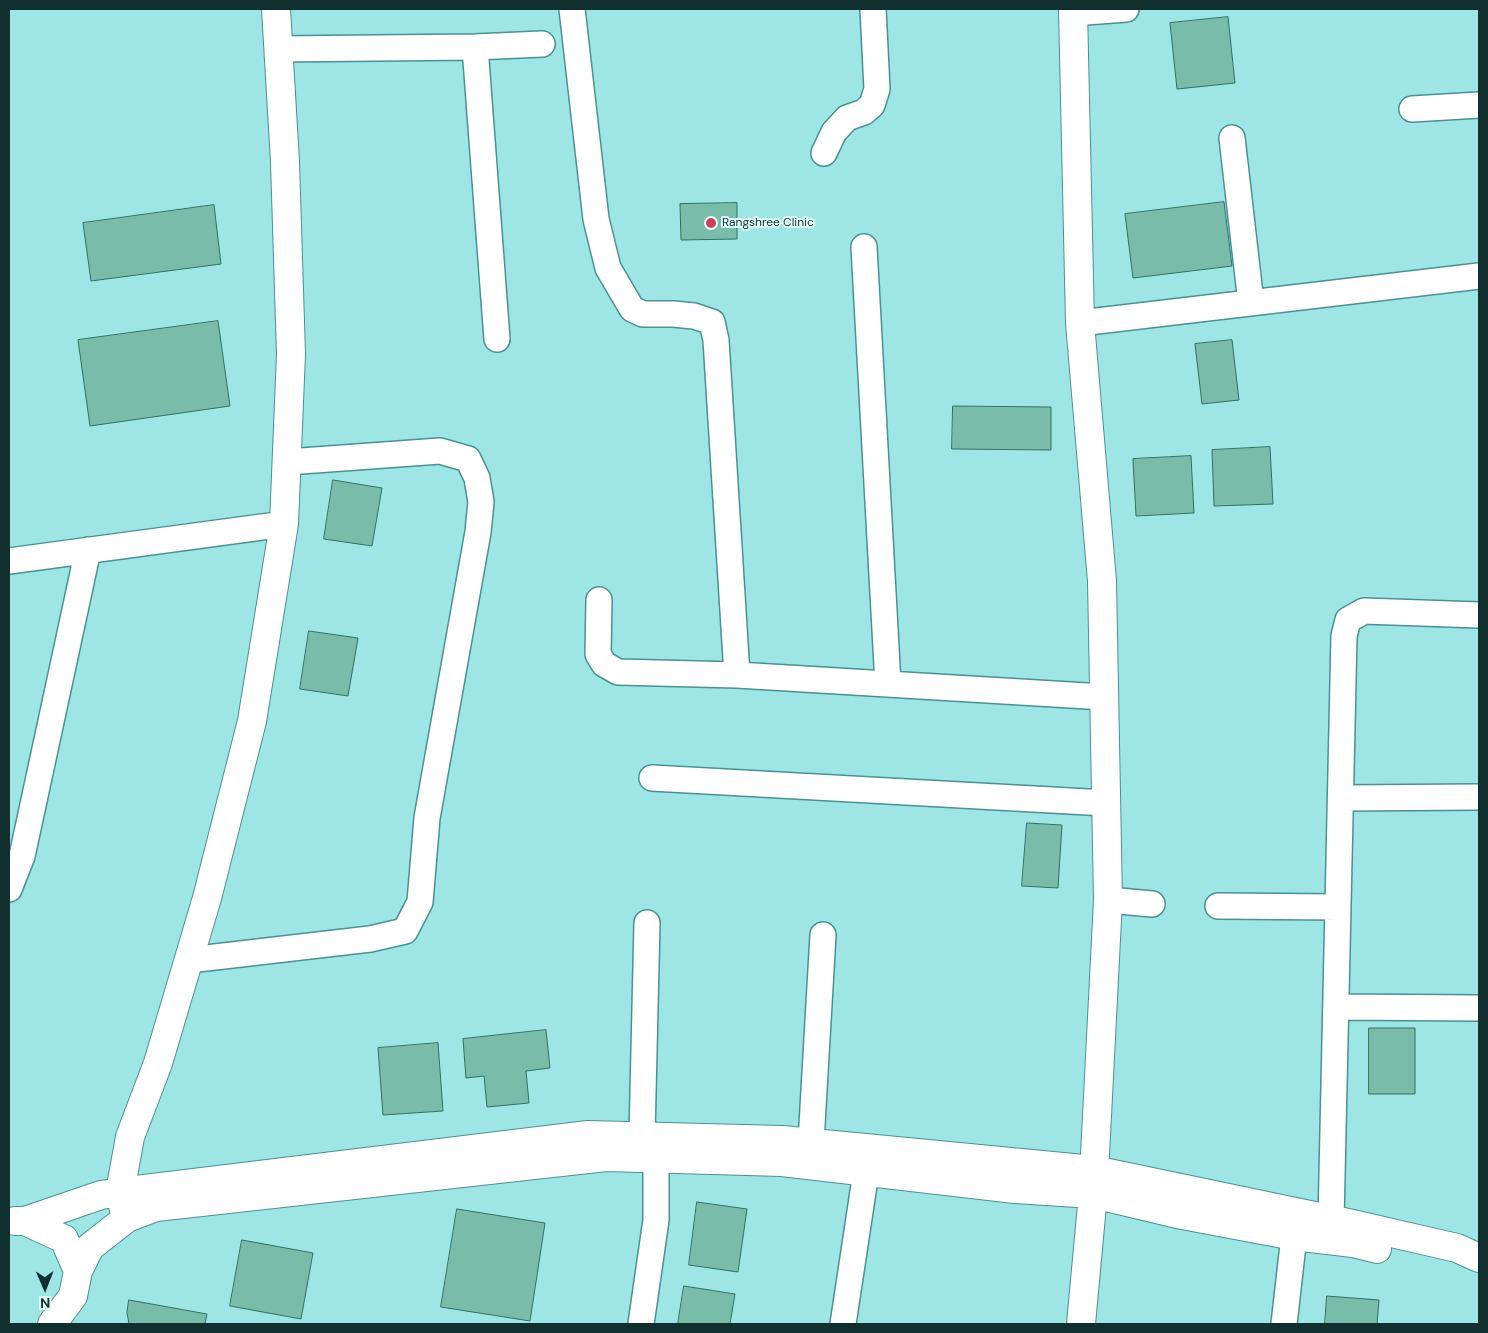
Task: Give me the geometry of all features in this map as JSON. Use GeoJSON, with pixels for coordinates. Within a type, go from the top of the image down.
{"type":"FeatureCollection","features":[{"type":"Feature","properties":{"kind":"street"},"geometry":{"type":"LineString","coordinates":[[127,1218],[120,1192],[130,1137],[158,1063],[208,898],[252,721],[284,524],[291,354],[285,162],[276,9]]}},
{"type":"Feature","properties":{"kind":"street"},"geometry":{"type":"LineString","coordinates":[[572,9],[596,219],[608,268],[632,309],[643,314],[694,316],[712,322],[716,340],[737,675]]}},
{"type":"Feature","properties":{"kind":"street"},"geometry":{"type":"LineString","coordinates":[[824,154],[834,132],[847,118],[864,112],[872,105],[877,89],[873,9]]}},
{"type":"Feature","properties":{"kind":"street"},"geometry":{"type":"LineString","coordinates":[[1081,1324],[1094,1182],[1108,900],[1102,581],[1080,323],[1073,11],[1126,9]]}},
{"type":"Feature","properties":{"kind":"street"},"geometry":{"type":"LineString","coordinates":[[278,49],[476,47],[542,44]]}},
{"type":"Feature","properties":{"kind":"street"},"geometry":{"type":"LineString","coordinates":[[476,47],[497,339]]}},
{"type":"Feature","properties":{"kind":"street"},"geometry":{"type":"LineString","coordinates":[[1412,109],[1479,105]]}},
{"type":"Feature","properties":{"kind":"street"},"geometry":{"type":"LineString","coordinates":[[1232,138],[1251,303]]}},
{"type":"Feature","properties":{"kind":"street"},"geometry":{"type":"LineString","coordinates":[[864,247],[888,684]]}},
{"type":"Feature","properties":{"kind":"street"},"geometry":{"type":"LineString","coordinates":[[1080,323],[1479,276]]}},
{"type":"Feature","properties":{"kind":"street"},"geometry":{"type":"LineString","coordinates":[[189,960],[370,939],[405,931],[420,902],[427,818],[478,532],[481,502],[478,478],[468,459],[440,451],[286,462]]}},
{"type":"Feature","properties":{"kind":"street"},"geometry":{"type":"LineString","coordinates":[[9,561],[284,524]]}},
{"type":"Feature","properties":{"kind":"street"},"geometry":{"type":"LineString","coordinates":[[9,889],[22,856],[88,550]]}},
{"type":"Feature","properties":{"kind":"street"},"geometry":{"type":"LineString","coordinates":[[598,600],[598,654],[604,664],[618,672],[737,675],[1104,697]]}},
{"type":"Feature","properties":{"kind":"street"},"geometry":{"type":"LineString","coordinates":[[1331,1220],[1344,636],[1348,620],[1364,611],[1479,614]]}},
{"type":"Feature","properties":{"kind":"street"},"geometry":{"type":"LineString","coordinates":[[652,778],[1106,804]]}},
{"type":"Feature","properties":{"kind":"street"},"geometry":{"type":"LineString","coordinates":[[1340,798],[1479,797]]}},
{"type":"Feature","properties":{"kind":"street"},"geometry":{"type":"LineString","coordinates":[[1108,900],[1152,904]]}},
{"type":"Feature","properties":{"kind":"street"},"geometry":{"type":"LineString","coordinates":[[1218,906],[1338,907]]}},
{"type":"Feature","properties":{"kind":"street"},"geometry":{"type":"LineString","coordinates":[[642,1136],[648,922]]}},
{"type":"Feature","properties":{"kind":"street"},"geometry":{"type":"LineString","coordinates":[[811,1142],[823,936]]}},
{"type":"Feature","properties":{"kind":"street"},"geometry":{"type":"LineString","coordinates":[[1336,1007],[1479,1008]]}},
{"type":"Feature","properties":{"kind":"street"},"geometry":{"type":"LineString","coordinates":[[17,1221],[120,1192],[588,1135],[642,1136],[811,1142],[1094,1182],[1331,1220],[1457,1248],[1479,1258]]}},
{"type":"Feature","properties":{"kind":"street"},"geometry":{"type":"LineString","coordinates":[[52,1324],[76,1283],[90,1247],[127,1218],[156,1207],[606,1157],[782,1162],[1015,1189],[1094,1182],[1177,1214],[1294,1236],[1353,1243],[1451,1266],[1479,1279]]}},
{"type":"Feature","properties":{"kind":"street"},"geometry":{"type":"LineString","coordinates":[[641,1324],[656,1220],[656,1159]]}},
{"type":"Feature","properties":{"kind":"street"},"geometry":{"type":"LineString","coordinates":[[843,1324],[866,1172]]}},
{"type":"Feature","properties":{"kind":"street"},"geometry":{"type":"LineString","coordinates":[[17,1221],[64,1239],[76,1283],[76,1324]]}},
{"type":"Feature","properties":{"kind":"street"},"geometry":{"type":"LineString","coordinates":[[1284,1324],[1294,1236]]}},
{"type":"Feature","properties":{"kind":"building"},"geometry":{"type":"Polygon","coordinates":[[[1228,17],[1235,83],[1177,89],[1170,23],[1228,17]]]}},
{"type":"Feature","properties":{"kind":"building"},"geometry":{"type":"Polygon","coordinates":[[[1224,202],[1232,266],[1133,278],[1125,214],[1224,202]]]}},
{"type":"Feature","properties":{"kind":"building"},"geometry":{"type":"Polygon","coordinates":[[[737,203],[737,239],[681,240],[680,204],[737,203]]]}},
{"type":"Feature","properties":{"kind":"building"},"geometry":{"type":"Polygon","coordinates":[[[214,205],[221,264],[91,281],[83,223],[214,205]]]}},
{"type":"Feature","properties":{"kind":"building"},"geometry":{"type":"Polygon","coordinates":[[[218,321],[230,406],[90,426],[78,340],[218,321]]]}},
{"type":"Feature","properties":{"kind":"building"},"geometry":{"type":"Polygon","coordinates":[[[1232,340],[1239,400],[1202,404],[1195,344],[1232,340]]]}},
{"type":"Feature","properties":{"kind":"building"},"geometry":{"type":"Polygon","coordinates":[[[953,406],[1051,407],[1051,450],[952,449],[953,406]]]}},
{"type":"Feature","properties":{"kind":"building"},"geometry":{"type":"Polygon","coordinates":[[[1270,447],[1273,504],[1214,506],[1212,450],[1270,447]]]}},
{"type":"Feature","properties":{"kind":"building"},"geometry":{"type":"Polygon","coordinates":[[[1191,456],[1194,513],[1136,516],[1133,459],[1191,456]]]}},
{"type":"Feature","properties":{"kind":"building"},"geometry":{"type":"Polygon","coordinates":[[[333,480],[382,488],[372,546],[324,539],[333,480]]]}},
{"type":"Feature","properties":{"kind":"building"},"geometry":{"type":"Polygon","coordinates":[[[309,631],[358,638],[348,696],[300,689],[309,631]]]}},
{"type":"Feature","properties":{"kind":"building"},"geometry":{"type":"Polygon","coordinates":[[[1027,823],[1062,825],[1058,888],[1022,886],[1027,823]]]}},
{"type":"Feature","properties":{"kind":"building"},"geometry":{"type":"Polygon","coordinates":[[[1369,1028],[1415,1028],[1415,1094],[1369,1094],[1369,1028]]]}},
{"type":"Feature","properties":{"kind":"building"},"geometry":{"type":"Polygon","coordinates":[[[546,1030],[550,1068],[526,1071],[529,1103],[487,1107],[484,1076],[466,1078],[463,1039],[546,1030]]]}},
{"type":"Feature","properties":{"kind":"building"},"geometry":{"type":"Polygon","coordinates":[[[438,1043],[443,1111],[383,1115],[378,1048],[438,1043]]]}},
{"type":"Feature","properties":{"kind":"building"},"geometry":{"type":"Polygon","coordinates":[[[697,1202],[747,1209],[738,1272],[689,1265],[697,1202]]]}},
{"type":"Feature","properties":{"kind":"building"},"geometry":{"type":"Polygon","coordinates":[[[457,1209],[545,1223],[530,1321],[441,1307],[457,1209]]]}},
{"type":"Feature","properties":{"kind":"building"},"geometry":{"type":"Polygon","coordinates":[[[242,1240],[313,1253],[301,1319],[230,1306],[242,1240]]]}},
{"type":"Feature","properties":{"kind":"building"},"geometry":{"type":"Polygon","coordinates":[[[684,1286],[735,1294],[730,1324],[678,1324],[684,1286]]]}},
{"type":"Feature","properties":{"kind":"building"},"geometry":{"type":"Polygon","coordinates":[[[1327,1296],[1379,1300],[1377,1324],[1325,1324],[1327,1296]]]}},
{"type":"Feature","properties":{"kind":"building"},"geometry":{"type":"Polygon","coordinates":[[[129,1300],[207,1314],[205,1324],[129,1324],[127,1313],[129,1300]]]}},
{"type":"Feature","properties":{"kind":"place","name":"Rangshree Clinic"},"geometry":{"type":"Point","coordinates":[711,223]}}]}
